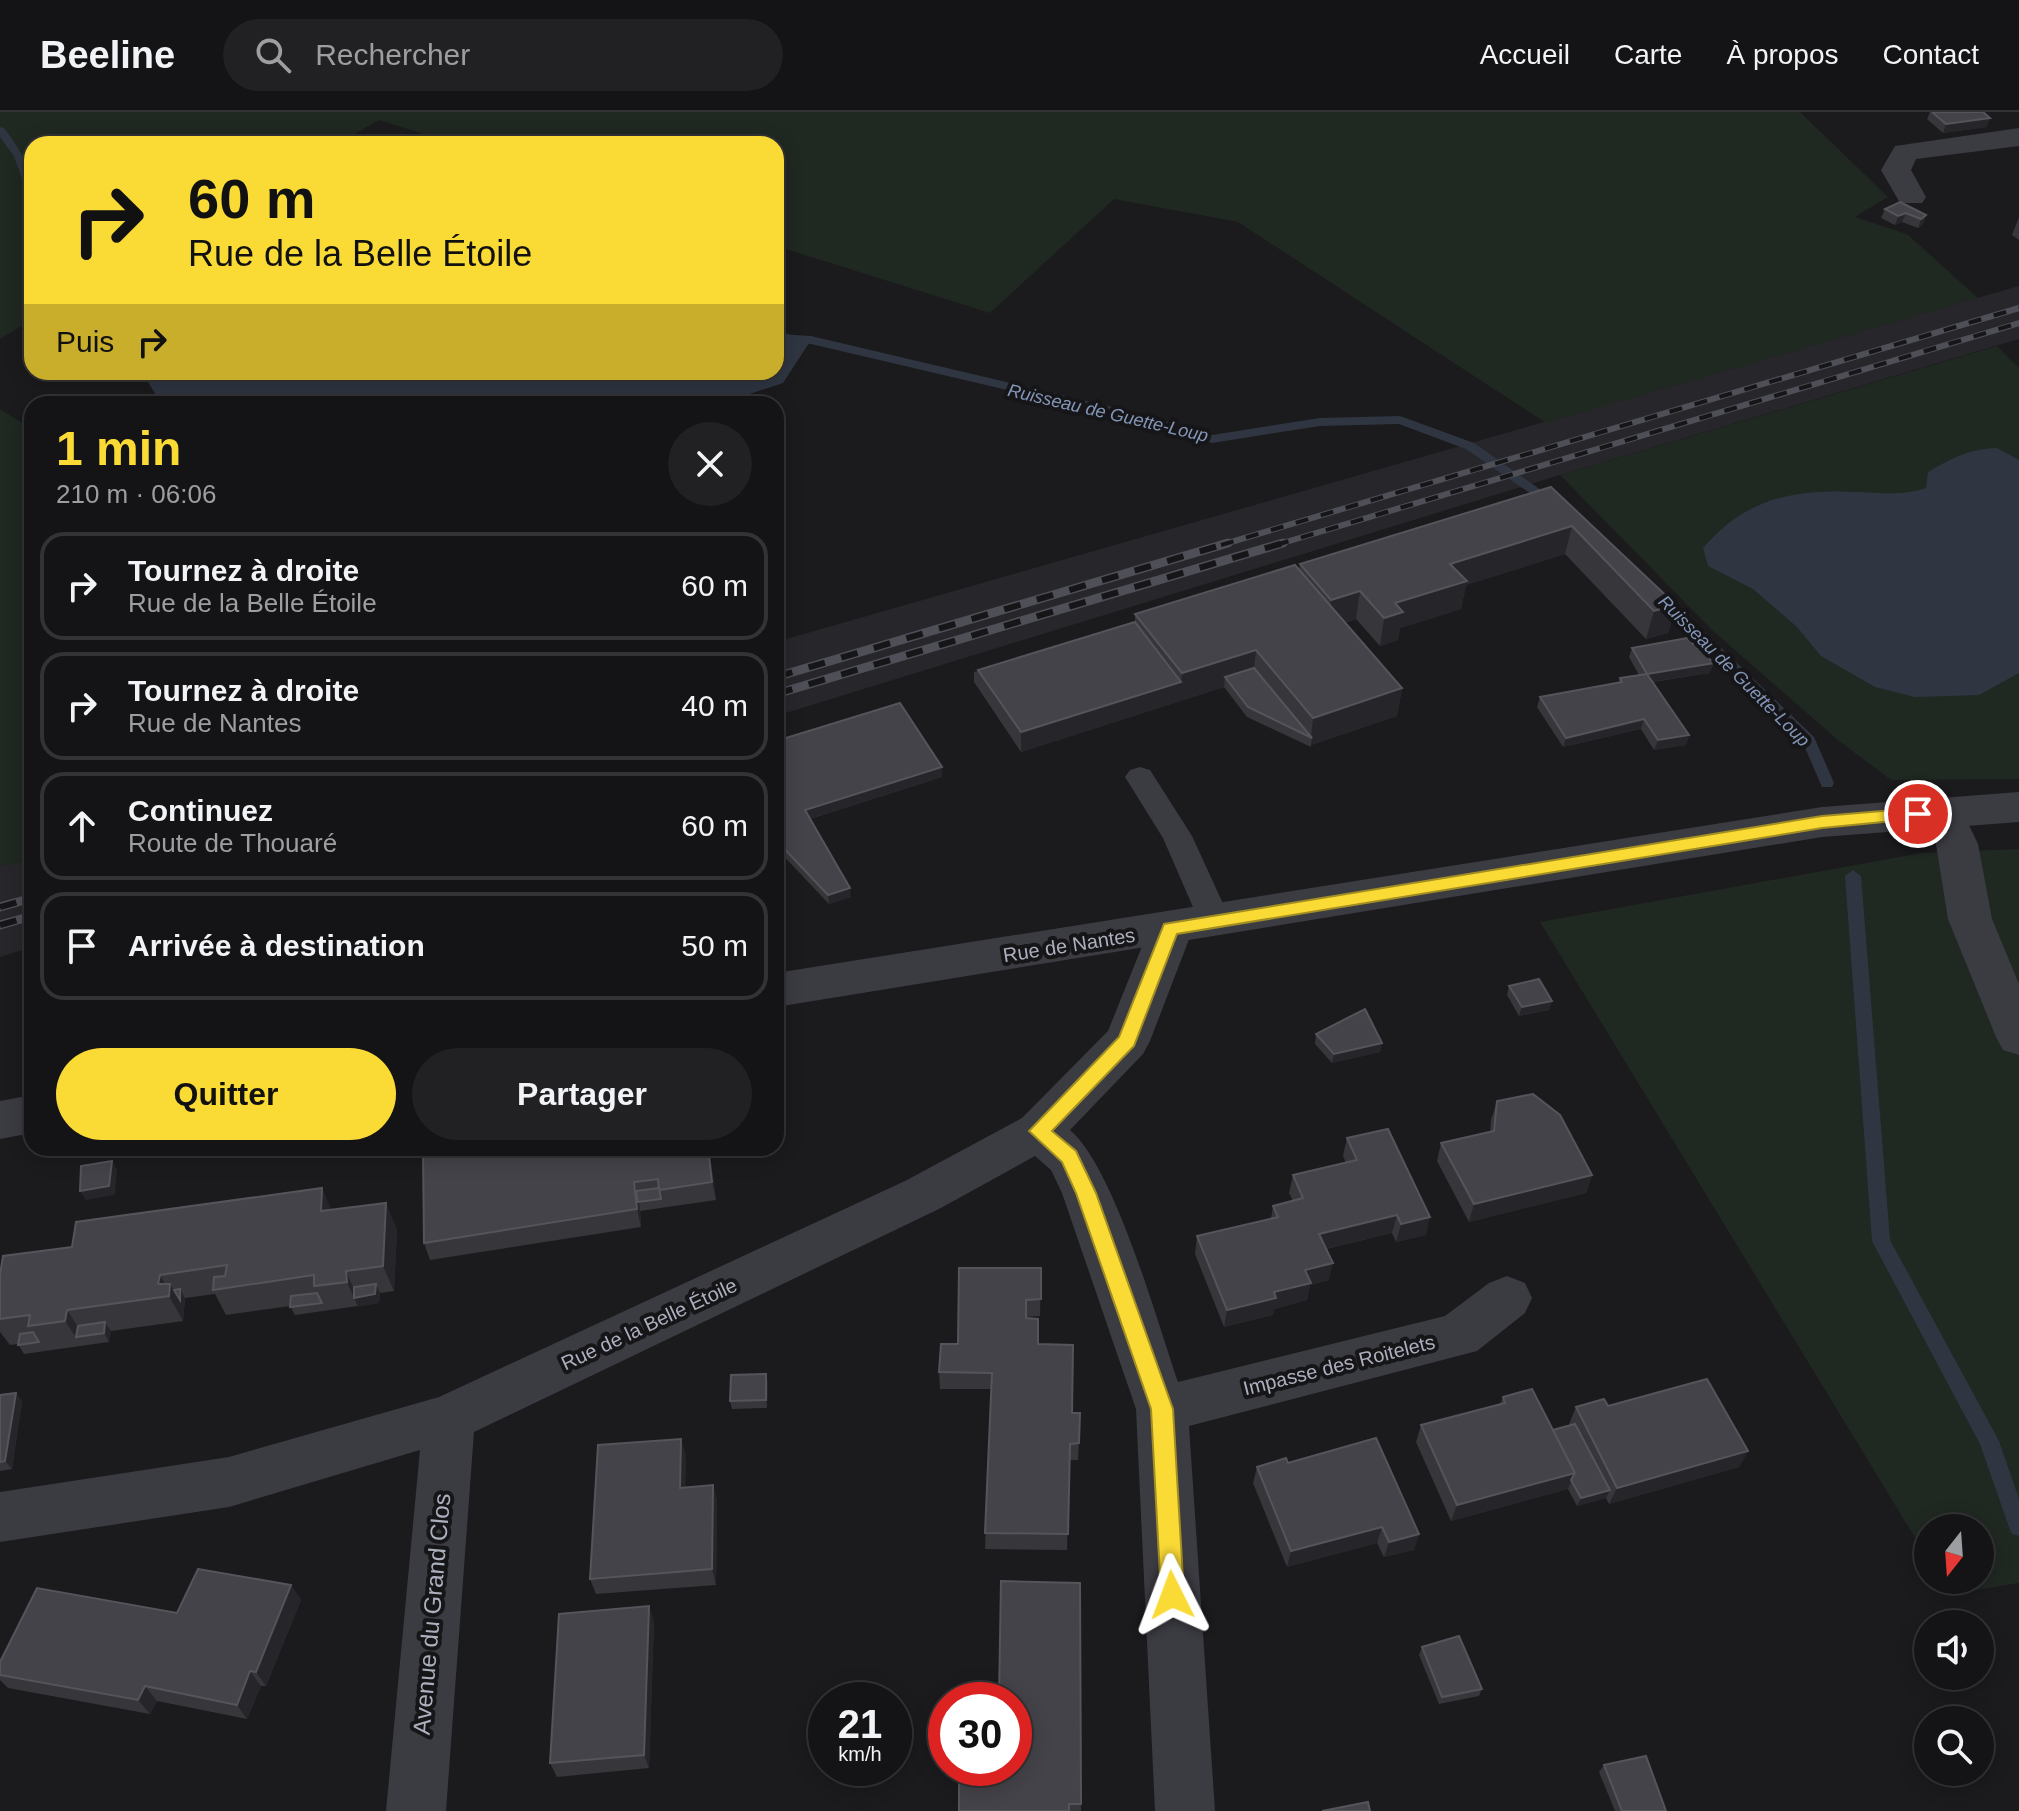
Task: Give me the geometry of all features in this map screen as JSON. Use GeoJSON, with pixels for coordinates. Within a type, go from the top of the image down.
{"type":"FeatureCollection","features":[{"type":"Feature","properties":{"kind":"street"},"geometry":{"type":"LineString","coordinates":[[1911,197],[1896,170],[1905,152],[2019,137]]}},
{"type":"Feature","properties":{"kind":"street","name":"Rue de Nantes"},"geometry":{"type":"LineString","coordinates":[[784,989],[1822,822],[2019,807]]}},
{"type":"Feature","properties":{"kind":"street"},"geometry":{"type":"LineString","coordinates":[[1943,812],[1957,844],[1970,919],[2019,1037]]}},
{"type":"Feature","properties":{"kind":"street","name":"Rue de la Belle Étoile"},"geometry":{"type":"LineString","coordinates":[[0,1517],[229,1482],[449,1418],[922,1195],[1039,1131],[1127,1041],[1171,929]]}},
{"type":"Feature","properties":{"kind":"street"},"geometry":{"type":"LineString","coordinates":[[0,1120],[24,1116]]}},
{"type":"Feature","properties":{"kind":"street"},"geometry":{"type":"LineString","coordinates":[[1039,1131],[1069,1157],[1086,1193],[1162,1409],[1185,1811]]}},
{"type":"Feature","properties":{"kind":"street","name":"Impasse des Roitelets"},"geometry":{"type":"LineString","coordinates":[[1162,1409],[1459,1335],[1507,1298]]}},
{"type":"Feature","properties":{"kind":"street","name":"Avenue du Grand Clos"},"geometry":{"type":"LineString","coordinates":[[416,1811],[449,1418]]}},
{"type":"Feature","properties":{"kind":"lane"},"geometry":{"type":"LineString","coordinates":[[1140,777],[1177,836],[1215,921]]}},
{"type":"Feature","properties":{"kind":"shaded area"},"geometry":{"type":"Polygon","coordinates":[[[0,112],[1800,112],[1888,197],[1855,217],[1907,234],[1978,298],[1546,423],[1238,222],[1114,199],[990,313],[784,249],[784,136],[430,136],[379,120],[351,136],[24,136],[24,325],[0,339],[0,112]]]}},
{"type":"Feature","properties":{"kind":"shaded area"},"geometry":{"type":"Polygon","coordinates":[[[2019,286],[2019,339],[1560,475],[784,714],[784,640],[2019,286]]]}},
{"type":"Feature","properties":{"kind":"shaded area"},"geometry":{"type":"Polygon","coordinates":[[[1997,346],[2019,368],[2019,779],[1891,780],[1839,741],[1713,631],[1560,475],[1997,346]]]}},
{"type":"Feature","properties":{"kind":"shaded area"},"geometry":{"type":"Polygon","coordinates":[[[0,409],[24,424],[24,860],[0,867],[0,409]]]}},
{"type":"Feature","properties":{"kind":"shaded area"},"geometry":{"type":"Polygon","coordinates":[[[2019,849],[2019,1583],[1994,1587],[1994,1514],[1914,1514],[1914,1536],[1540,922],[1921,853],[2019,849]]]}},
{"type":"Feature","properties":{"kind":"shaded area"},"geometry":{"type":"Polygon","coordinates":[[[24,860],[24,950],[0,957],[0,867],[24,860]]]}},
{"type":"Feature","properties":{"kind":"water"},"geometry":{"type":"Polygon","coordinates":[[[784,333],[811,340],[783,383],[743,396],[156,396],[147,380],[784,380],[784,333]]]}},
{"type":"Feature","properties":{"kind":"water"},"geometry":{"type":"Polygon","coordinates":[[[1997,448],[2019,460],[2019,673],[1979,695],[1915,697],[1875,687],[1821,656],[1797,627],[1753,589],[1708,566],[1703,548],[1737,517],[1755,507],[1814,492],[1917,491],[1926,488],[1928,472],[1945,462],[1969,452],[1997,448]]]}},
{"type":"Feature","properties":{"kind":"building"},"geometry":{"type":"Polygon","coordinates":[[[1932,112],[1983,112],[1990,118],[1946,124],[1932,112]]]}},
{"type":"Feature","properties":{"kind":"building"},"geometry":{"type":"Polygon","coordinates":[[[1900,202],[1926,215],[1921,219],[1906,213],[1898,216],[1885,209],[1900,202]]]}},
{"type":"Feature","properties":{"kind":"building"},"geometry":{"type":"Polygon","coordinates":[[[1551,487],[1676,605],[1654,611],[1572,526],[1450,564],[1467,581],[1395,603],[1403,612],[1384,618],[1360,591],[1331,600],[1300,564],[1551,487]]]}},
{"type":"Feature","properties":{"kind":"building"},"geometry":{"type":"Polygon","coordinates":[[[1295,565],[1402,688],[1313,718],[1256,650],[1182,673],[1135,614],[1295,565]]]}},
{"type":"Feature","properties":{"kind":"building"},"geometry":{"type":"Polygon","coordinates":[[[1135,622],[1181,682],[1021,732],[978,670],[1135,622]]]}},
{"type":"Feature","properties":{"kind":"building"},"geometry":{"type":"Polygon","coordinates":[[[1687,638],[1714,663],[1647,674],[1632,648],[1687,638]]]}},
{"type":"Feature","properties":{"kind":"building"},"geometry":{"type":"Polygon","coordinates":[[[1254,668],[1312,738],[1248,707],[1225,677],[1254,668]]]}},
{"type":"Feature","properties":{"kind":"building"},"geometry":{"type":"Polygon","coordinates":[[[1647,674],[1689,735],[1658,740],[1644,719],[1566,738],[1540,697],[1622,682],[1620,678],[1647,674]]]}},
{"type":"Feature","properties":{"kind":"building"},"geometry":{"type":"Polygon","coordinates":[[[900,703],[942,767],[805,810],[850,888],[828,895],[784,848],[784,739],[900,703]]]}},
{"type":"Feature","properties":{"kind":"building"},"geometry":{"type":"Polygon","coordinates":[[[1539,979],[1552,1001],[1522,1007],[1509,986],[1539,979]]]}},
{"type":"Feature","properties":{"kind":"building"},"geometry":{"type":"Polygon","coordinates":[[[1365,1009],[1382,1043],[1334,1054],[1316,1034],[1365,1009]]]}},
{"type":"Feature","properties":{"kind":"building"},"geometry":{"type":"Polygon","coordinates":[[[1533,1094],[1560,1115],[1592,1175],[1474,1204],[1441,1143],[1494,1131],[1497,1101],[1533,1094]]]}},
{"type":"Feature","properties":{"kind":"building"},"geometry":{"type":"Polygon","coordinates":[[[1388,1129],[1430,1217],[1401,1224],[1397,1215],[1319,1234],[1333,1263],[1305,1270],[1311,1283],[1274,1292],[1276,1298],[1227,1310],[1197,1236],[1278,1217],[1273,1206],[1303,1198],[1293,1175],[1357,1160],[1347,1138],[1388,1129]]]}},
{"type":"Feature","properties":{"kind":"building"},"geometry":{"type":"Polygon","coordinates":[[[423,1156],[709,1156],[712,1182],[659,1190],[658,1179],[634,1182],[637,1209],[424,1243],[423,1156]]]}},
{"type":"Feature","properties":{"kind":"building"},"geometry":{"type":"Polygon","coordinates":[[[112,1161],[109,1186],[80,1191],[81,1166],[112,1161]]]}},
{"type":"Feature","properties":{"kind":"building"},"geometry":{"type":"Polygon","coordinates":[[[322,1188],[321,1211],[386,1203],[383,1266],[346,1271],[347,1282],[314,1286],[314,1275],[213,1290],[214,1277],[225,1276],[227,1265],[160,1275],[158,1284],[170,1284],[169,1296],[67,1310],[65,1321],[28,1326],[30,1315],[0,1319],[3,1256],[72,1247],[76,1222],[322,1188]]]}},
{"type":"Feature","properties":{"kind":"building"},"geometry":{"type":"Polygon","coordinates":[[[659,1188],[661,1199],[638,1202],[636,1191],[659,1188]]]}},
{"type":"Feature","properties":{"kind":"building"},"geometry":{"type":"Polygon","coordinates":[[[959,1268],[1041,1268],[1041,1299],[1026,1300],[1026,1318],[1038,1319],[1038,1344],[1073,1345],[1072,1413],[1080,1413],[1079,1443],[1070,1444],[1068,1534],[985,1533],[992,1373],[939,1372],[941,1344],[958,1344],[959,1268]]]}},
{"type":"Feature","properties":{"kind":"building"},"geometry":{"type":"Polygon","coordinates":[[[376,1284],[375,1294],[354,1298],[354,1287],[376,1284]]]}},
{"type":"Feature","properties":{"kind":"building"},"geometry":{"type":"Polygon","coordinates":[[[317,1293],[322,1303],[290,1307],[291,1296],[317,1293]]]}},
{"type":"Feature","properties":{"kind":"building"},"geometry":{"type":"Polygon","coordinates":[[[105,1322],[104,1333],[76,1337],[78,1326],[105,1322]]]}},
{"type":"Feature","properties":{"kind":"building"},"geometry":{"type":"Polygon","coordinates":[[[33,1332],[39,1342],[18,1345],[20,1334],[33,1332]]]}},
{"type":"Feature","properties":{"kind":"building"},"geometry":{"type":"Polygon","coordinates":[[[766,1374],[766,1400],[730,1401],[731,1375],[766,1374]]]}},
{"type":"Feature","properties":{"kind":"building"},"geometry":{"type":"Polygon","coordinates":[[[1707,1379],[1748,1451],[1617,1488],[1576,1407],[1604,1399],[1608,1406],[1707,1379]]]}},
{"type":"Feature","properties":{"kind":"building"},"geometry":{"type":"Polygon","coordinates":[[[1532,1389],[1575,1473],[1457,1505],[1421,1425],[1505,1403],[1503,1397],[1532,1389]]]}},
{"type":"Feature","properties":{"kind":"building"},"geometry":{"type":"Polygon","coordinates":[[[16,1393],[5,1461],[0,1462],[0,1395],[16,1393]]]}},
{"type":"Feature","properties":{"kind":"building"},"geometry":{"type":"Polygon","coordinates":[[[1575,1424],[1610,1490],[1581,1498],[1571,1480],[1575,1473],[1553,1430],[1575,1424]]]}},
{"type":"Feature","properties":{"kind":"building"},"geometry":{"type":"Polygon","coordinates":[[[1376,1438],[1419,1534],[1389,1542],[1382,1527],[1291,1551],[1257,1467],[1286,1458],[1288,1463],[1376,1438]]]}},
{"type":"Feature","properties":{"kind":"building"},"geometry":{"type":"Polygon","coordinates":[[[681,1439],[680,1488],[713,1485],[712,1569],[590,1579],[598,1445],[681,1439]]]}},
{"type":"Feature","properties":{"kind":"building"},"geometry":{"type":"Polygon","coordinates":[[[198,1569],[291,1585],[256,1672],[250,1671],[237,1705],[145,1686],[138,1700],[0,1675],[0,1662],[37,1588],[177,1613],[198,1569]]]}},
{"type":"Feature","properties":{"kind":"building"},"geometry":{"type":"Polygon","coordinates":[[[1001,1581],[1080,1583],[1081,1804],[1069,1804],[1069,1811],[959,1811],[959,1786],[1032,1786],[1032,1682],[999,1682],[1001,1581]]]}},
{"type":"Feature","properties":{"kind":"building"},"geometry":{"type":"Polygon","coordinates":[[[649,1606],[644,1755],[550,1763],[559,1614],[649,1606]]]}},
{"type":"Feature","properties":{"kind":"building"},"geometry":{"type":"Polygon","coordinates":[[[1459,1636],[1482,1689],[1442,1697],[1422,1647],[1459,1636]]]}},
{"type":"Feature","properties":{"kind":"building"},"geometry":{"type":"Polygon","coordinates":[[[1646,1756],[1666,1811],[1622,1811],[1604,1765],[1646,1756]]]}},
{"type":"Feature","properties":{"kind":"building"},"geometry":{"type":"Polygon","coordinates":[[[1368,1802],[1370,1811],[1322,1811],[1368,1802]]]}},
{"type":"Feature","properties":{"kind":"waterway","name":"Ruisseau de Guette-Loup"},"geometry":{"type":"LineString","coordinates":[[0,130],[19,156],[24,170]]}},
{"type":"Feature","properties":{"kind":"waterway","name":"Ruisseau de Guette-Loup"},"geometry":{"type":"LineString","coordinates":[[784,338],[811,340],[1125,414],[1212,439],[1320,422],[1400,420],[1470,446],[1552,502]]}},
{"type":"Feature","properties":{"kind":"waterway","name":"Ruisseau de Guette-Loup"},"geometry":{"type":"LineString","coordinates":[[1659,596],[1809,741],[1827,783]]}},
{"type":"Feature","properties":{"kind":"waterway","name":"Ruisseau de Guette-Loup"},"geometry":{"type":"LineString","coordinates":[[1853,876],[1881,1241],[1989,1441],[2019,1527]]}},
{"type":"Feature","properties":{"kind":"railway"},"geometry":{"type":"LineString","coordinates":[[1221,545],[2019,308]]}},
{"type":"Feature","properties":{"kind":"railway"},"geometry":{"type":"LineString","coordinates":[[1276,545],[2019,323]]}},
{"type":"Feature","properties":{"kind":"railway"},"geometry":{"type":"LineString","coordinates":[[784,675],[1228,543]]}},
{"type":"Feature","properties":{"kind":"railway"},"geometry":{"type":"LineString","coordinates":[[784,692],[1283,543]]}},
{"type":"Feature","properties":{"kind":"railway"},"geometry":{"type":"LineString","coordinates":[[0,907],[24,900]]}},
{"type":"Feature","properties":{"kind":"railway"},"geometry":{"type":"LineString","coordinates":[[0,925],[24,918]]}},
{"type":"Feature","properties":{"kind":"route"},"geometry":{"type":"LineString","coordinates":[[1172,1595],[1162,1409],[1086,1193],[1069,1157],[1039,1131],[1127,1041],[1171,929],[1822,822],[1918,814]]}}]}
